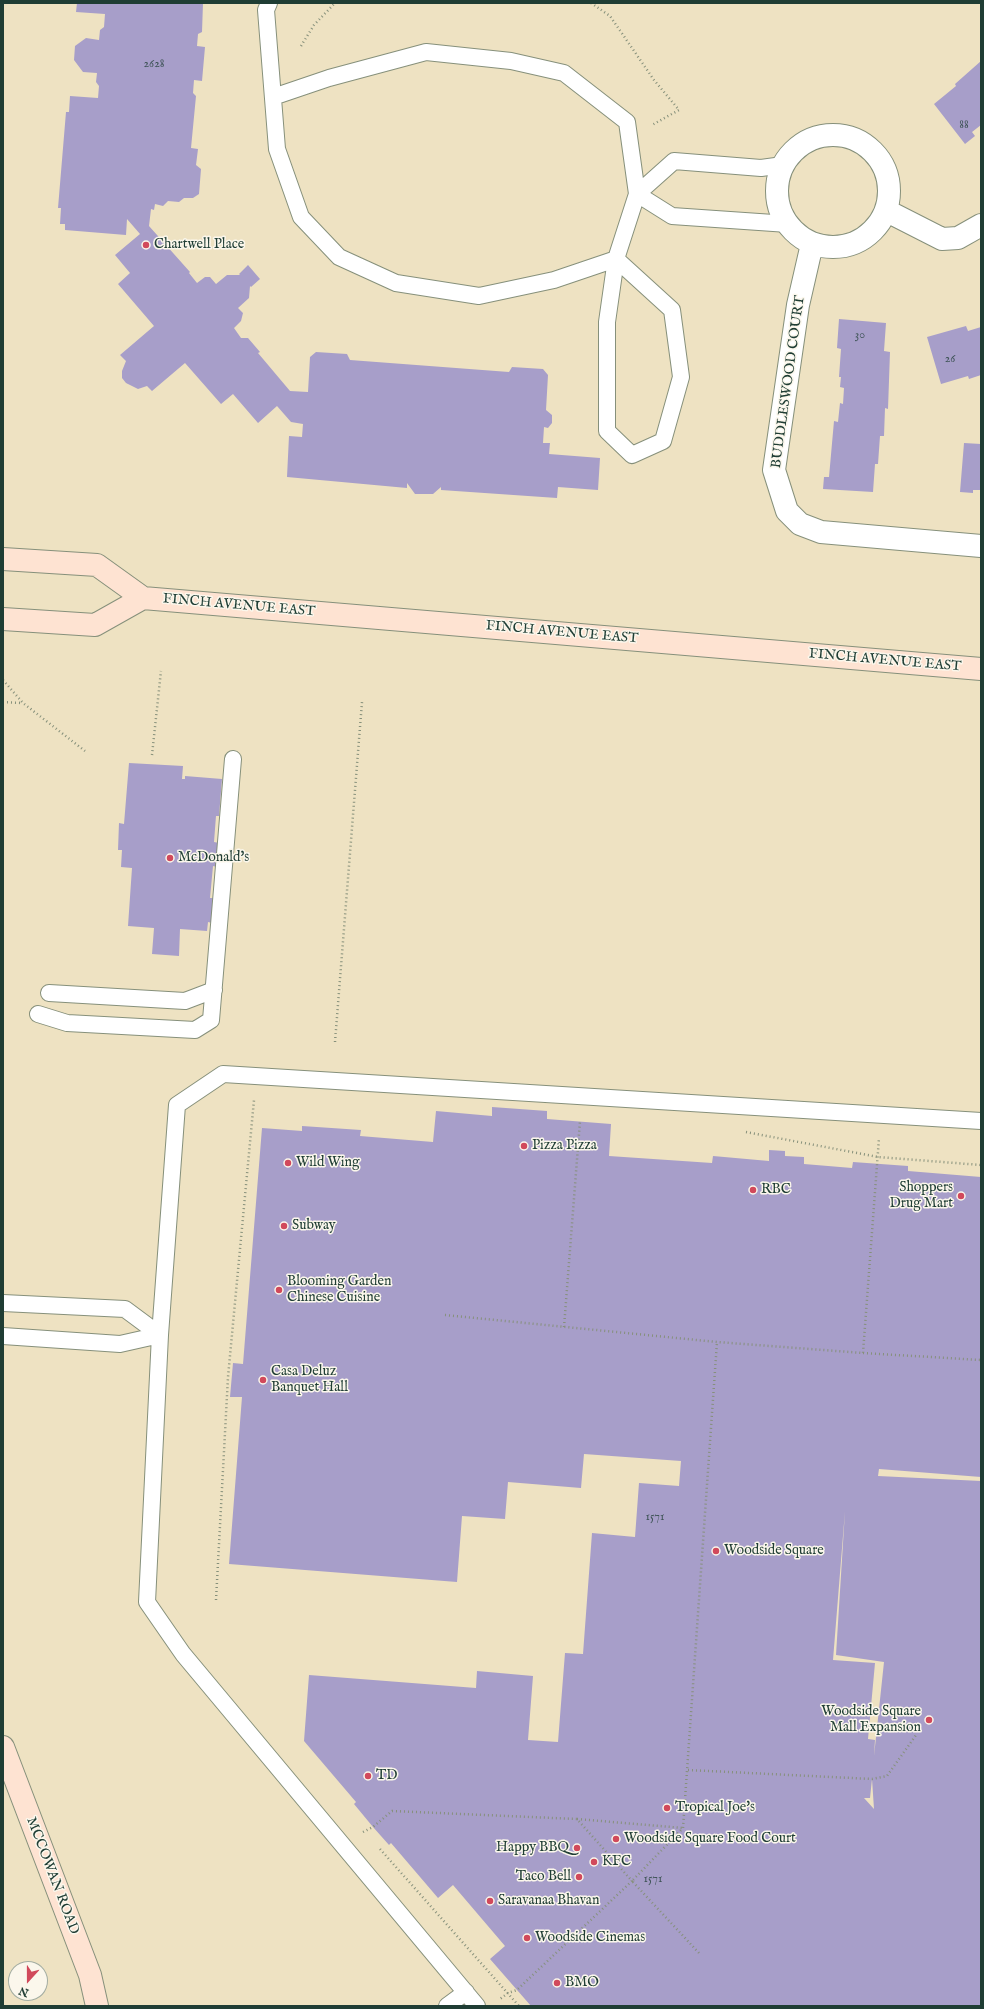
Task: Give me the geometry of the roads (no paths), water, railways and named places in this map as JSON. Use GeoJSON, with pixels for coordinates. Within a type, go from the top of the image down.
{"type":"FeatureCollection","features":[{"type":"Feature","properties":{"kind":"main road","name":"FINCH AVENUE EAST"},"geometry":{"type":"LineString","coordinates":[[3,559],[97,565],[143,598],[981,669]]}},
{"type":"Feature","properties":{"kind":"main road","name":"FINCH AVENUE EAST"},"geometry":{"type":"LineString","coordinates":[[3,619],[95,625],[143,598]]}},
{"type":"Feature","properties":{"kind":"main road","name":"MCCOWAN ROAD"},"geometry":{"type":"LineString","coordinates":[[3,1747],[90,1975],[97,2006]]}},
{"type":"Feature","properties":{"kind":"street"},"geometry":{"type":"LineString","coordinates":[[828,135],[847,137],[865,144],[879,157],[887,174],[890,192],[887,211],[878,227],[864,239],[848,246],[829,248],[812,244],[798,235],[788,224],[780,210],[777,196],[778,180],[783,165],[794,150],[810,140],[822,136],[828,135]]}},
{"type":"Feature","properties":{"kind":"street"},"geometry":{"type":"LineString","coordinates":[[887,211],[942,239],[958,238],[981,225]]}},
{"type":"Feature","properties":{"kind":"street","name":"BUDDLESWOOD COURT"},"geometry":{"type":"LineString","coordinates":[[812,244],[798,305],[774,470],[787,511],[800,524],[820,532],[981,546]]}},
{"type":"Feature","properties":{"kind":"lane"},"geometry":{"type":"LineString","coordinates":[[269,3],[266,10],[277,149],[301,216],[339,257],[396,283],[478,296],[554,280],[616,259]]}},
{"type":"Feature","properties":{"kind":"lane"},"geometry":{"type":"LineString","coordinates":[[273,97],[329,78],[426,52],[511,61],[564,73],[627,122],[637,194],[616,259],[607,322],[607,431],[632,454],[663,441],[681,377],[672,310],[616,259]]}},
{"type":"Feature","properties":{"kind":"lane"},"geometry":{"type":"LineString","coordinates":[[637,194],[674,161],[761,168],[783,165]]}},
{"type":"Feature","properties":{"kind":"lane"},"geometry":{"type":"LineString","coordinates":[[637,194],[672,216],[788,224]]}},
{"type":"Feature","properties":{"kind":"lane"},"geometry":{"type":"LineString","coordinates":[[38,1014],[67,1023],[195,1030],[211,1020],[233,759]]}},
{"type":"Feature","properties":{"kind":"lane"},"geometry":{"type":"LineString","coordinates":[[49,993],[185,1001],[214,990]]}},
{"type":"Feature","properties":{"kind":"lane"},"geometry":{"type":"LineString","coordinates":[[477,2006],[183,1654],[147,1602],[160,1335],[177,1105],[223,1074],[981,1121]]}},
{"type":"Feature","properties":{"kind":"lane"},"geometry":{"type":"LineString","coordinates":[[3,1303],[125,1309],[160,1335]]}},
{"type":"Feature","properties":{"kind":"lane"},"geometry":{"type":"LineString","coordinates":[[3,1336],[120,1344],[160,1335]]}},
{"type":"Feature","properties":{"kind":"lane"},"geometry":{"type":"LineString","coordinates":[[447,2006],[466,1992]]}},
{"type":"Feature","properties":{"kind":"place","name":"Chartwell Place"},"geometry":{"type":"Point","coordinates":[146,245]}},
{"type":"Feature","properties":{"kind":"place","name":"McDonald's"},"geometry":{"type":"Point","coordinates":[170,858]}},
{"type":"Feature","properties":{"kind":"place","name":"Pizza Pizza"},"geometry":{"type":"Point","coordinates":[524,1146]}},
{"type":"Feature","properties":{"kind":"place","name":"Wild Wing"},"geometry":{"type":"Point","coordinates":[288,1163]}},
{"type":"Feature","properties":{"kind":"place","name":"RBC"},"geometry":{"type":"Point","coordinates":[753,1190]}},
{"type":"Feature","properties":{"kind":"place","name":"Shoppers Drug Mart"},"geometry":{"type":"Point","coordinates":[961,1196]}},
{"type":"Feature","properties":{"kind":"place","name":"Subway"},"geometry":{"type":"Point","coordinates":[284,1226]}},
{"type":"Feature","properties":{"kind":"place","name":"Blooming Garden Chinese Cuisine"},"geometry":{"type":"Point","coordinates":[279,1290]}},
{"type":"Feature","properties":{"kind":"place","name":"Casa Deluz Banquet Hall"},"geometry":{"type":"Point","coordinates":[263,1380]}},
{"type":"Feature","properties":{"kind":"place","name":"Woodside Square"},"geometry":{"type":"Point","coordinates":[716,1551]}},
{"type":"Feature","properties":{"kind":"place","name":"Woodside Square Mall Expansion"},"geometry":{"type":"Point","coordinates":[929,1720]}},
{"type":"Feature","properties":{"kind":"place","name":"TD"},"geometry":{"type":"Point","coordinates":[368,1776]}},
{"type":"Feature","properties":{"kind":"place","name":"Tropical Joe's"},"geometry":{"type":"Point","coordinates":[667,1808]}},
{"type":"Feature","properties":{"kind":"place","name":"Woodside Square Food Court"},"geometry":{"type":"Point","coordinates":[616,1839]}},
{"type":"Feature","properties":{"kind":"place","name":"Happy BBQ"},"geometry":{"type":"Point","coordinates":[577,1848]}},
{"type":"Feature","properties":{"kind":"place","name":"KFC"},"geometry":{"type":"Point","coordinates":[594,1862]}},
{"type":"Feature","properties":{"kind":"place","name":"Taco Bell"},"geometry":{"type":"Point","coordinates":[579,1877]}},
{"type":"Feature","properties":{"kind":"place","name":"Saravanaa Bhavan"},"geometry":{"type":"Point","coordinates":[490,1901]}},
{"type":"Feature","properties":{"kind":"place","name":"Woodside Cinemas"},"geometry":{"type":"Point","coordinates":[527,1938]}},
{"type":"Feature","properties":{"kind":"place","name":"BMO"},"geometry":{"type":"Point","coordinates":[557,1983]}}]}
